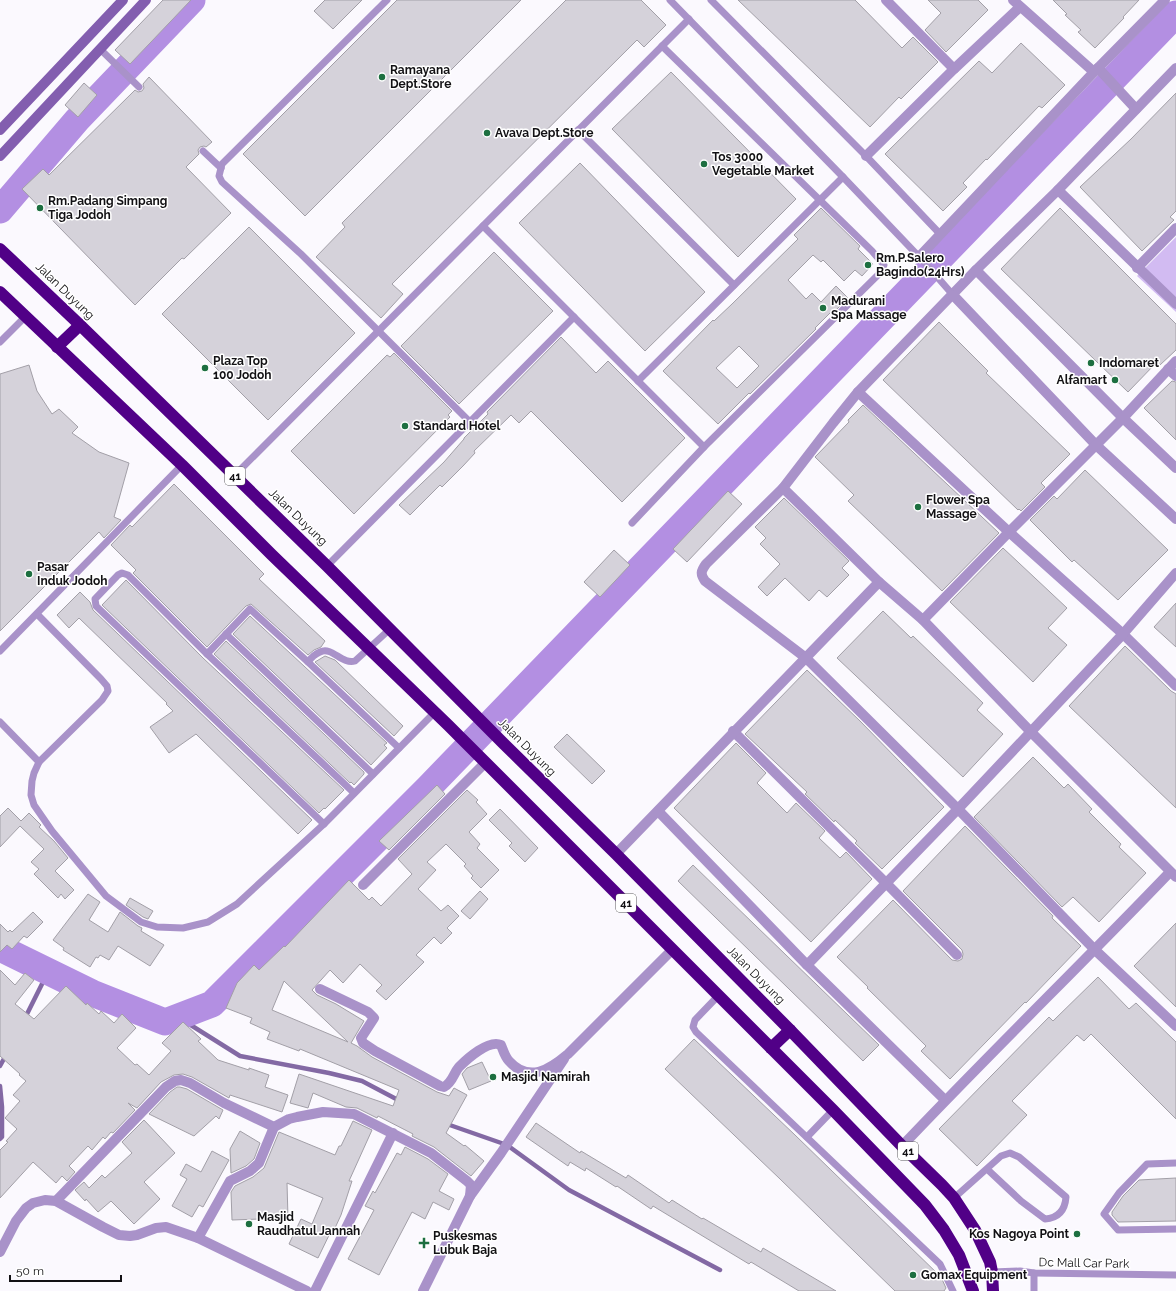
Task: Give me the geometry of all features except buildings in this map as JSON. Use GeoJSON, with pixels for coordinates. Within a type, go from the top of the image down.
{"type":"FeatureCollection","features":[{"type":"Feature","properties":{"kind":"highway","name":"Jalan Duyung"},"geometry":{"type":"LineString","coordinates":[[0,249],[235,475],[327,566],[616,854],[954,1198],[975,1230],[990,1262],[993,1291]]}},
{"type":"Feature","properties":{"kind":"highway","name":"41"},"geometry":{"type":"LineString","coordinates":[[0,292],[182,465],[272,556],[448,725],[833,1110],[925,1205],[944,1230],[959,1255],[973,1291]]}},
{"type":"Feature","properties":{"kind":"highway"},"geometry":{"type":"LineString","coordinates":[[57,347],[80,325]]}},
{"type":"Feature","properties":{"kind":"highway"},"geometry":{"type":"LineString","coordinates":[[771,1048],[790,1030]]}},
{"type":"Feature","properties":{"kind":"street"},"geometry":{"type":"LineString","coordinates":[[0,130],[123,0]]}},
{"type":"Feature","properties":{"kind":"street"},"geometry":{"type":"LineString","coordinates":[[0,156],[146,0]]}},
{"type":"Feature","properties":{"kind":"street"},"geometry":{"type":"LineString","coordinates":[[886,0],[954,69]]}},
{"type":"Feature","properties":{"kind":"street"},"geometry":{"type":"LineString","coordinates":[[922,260],[941,235],[1165,0]]}},
{"type":"Feature","properties":{"kind":"street"},"geometry":{"type":"LineString","coordinates":[[866,156],[954,69],[1017,3],[1097,70],[1136,108]]}},
{"type":"Feature","properties":{"kind":"street"},"geometry":{"type":"LineString","coordinates":[[1176,68],[1058,190],[976,270],[858,392],[783,488],[701,570],[701,575],[704,580],[806,658],[958,809],[1095,950],[1176,1026]]}},
{"type":"Feature","properties":{"kind":"street"},"geometry":{"type":"LineString","coordinates":[[1058,190],[1137,268],[1176,304]]}},
{"type":"Feature","properties":{"kind":"street"},"geometry":{"type":"LineString","coordinates":[[1137,268],[1176,228]]}},
{"type":"Feature","properties":{"kind":"street"},"geometry":{"type":"LineString","coordinates":[[976,270],[1123,418],[1176,468]]}},
{"type":"Feature","properties":{"kind":"street"},"geometry":{"type":"LineString","coordinates":[[953,295],[1096,445],[1176,518]]}},
{"type":"Feature","properties":{"kind":"street"},"geometry":{"type":"LineString","coordinates":[[923,620],[1123,418],[1176,361]]}},
{"type":"Feature","properties":{"kind":"street"},"geometry":{"type":"LineString","coordinates":[[1168,369],[1176,376]]}},
{"type":"Feature","properties":{"kind":"street"},"geometry":{"type":"LineString","coordinates":[[858,392],[1009,532],[1123,634],[1176,686]]}},
{"type":"Feature","properties":{"kind":"street"},"geometry":{"type":"LineString","coordinates":[[783,488],[879,582],[923,620],[1030,731],[1173,875],[1095,950],[902,1146]]}},
{"type":"Feature","properties":{"kind":"street"},"geometry":{"type":"LineString","coordinates":[[807,965],[958,809],[1123,634],[1176,573]]}},
{"type":"Feature","properties":{"kind":"street"},"geometry":{"type":"LineString","coordinates":[[616,854],[658,812],[733,731],[879,582]]}},
{"type":"Feature","properties":{"kind":"street"},"geometry":{"type":"LineString","coordinates":[[733,731],[957,955]]}},
{"type":"Feature","properties":{"kind":"street"},"geometry":{"type":"LineString","coordinates":[[363,885],[483,760]]}},
{"type":"Feature","properties":{"kind":"street"},"geometry":{"type":"LineString","coordinates":[[658,812],[807,965],[946,1100]]}},
{"type":"Feature","properties":{"kind":"street"},"geometry":{"type":"LineString","coordinates":[[423,1291],[470,1196],[502,1153],[514,1132],[568,1054],[672,950]]}},
{"type":"Feature","properties":{"kind":"street"},"geometry":{"type":"LineString","coordinates":[[320,989],[368,1012],[374,1018],[361,1038],[364,1044],[375,1052],[440,1086],[446,1086],[452,1080],[458,1068],[482,1048],[494,1043],[501,1044],[508,1060],[519,1070],[529,1074],[539,1072],[568,1054]]}},
{"type":"Feature","properties":{"kind":"street"},"geometry":{"type":"LineString","coordinates":[[56,1201],[166,1087],[175,1081],[181,1080],[190,1083],[224,1103],[274,1127]]}},
{"type":"Feature","properties":{"kind":"street"},"geometry":{"type":"LineString","coordinates":[[198,1238],[230,1181],[250,1171],[259,1163],[274,1127],[289,1119],[323,1112],[354,1114],[431,1153],[470,1185],[470,1196]]}},
{"type":"Feature","properties":{"kind":"street"},"geometry":{"type":"LineString","coordinates":[[315,1291],[393,1133]]}},
{"type":"Feature","properties":{"kind":"street"},"geometry":{"type":"LineString","coordinates":[[0,1252],[16,1221],[26,1208],[33,1203],[44,1200],[56,1201],[119,1235],[137,1235],[156,1228],[166,1227],[198,1238],[306,1291]]}},
{"type":"Feature","properties":{"kind":"lane"},"geometry":{"type":"LineString","coordinates":[[387,0],[222,164],[219,176],[222,182],[301,254],[470,422]]}},
{"type":"Feature","properties":{"kind":"lane"},"geometry":{"type":"LineString","coordinates":[[670,0],[843,177],[953,295]]}},
{"type":"Feature","properties":{"kind":"lane"},"geometry":{"type":"LineString","coordinates":[[711,0],[866,156],[941,235]]}},
{"type":"Feature","properties":{"kind":"lane"},"geometry":{"type":"LineString","coordinates":[[235,475],[689,19]]}},
{"type":"Feature","properties":{"kind":"lane"},"geometry":{"type":"LineString","coordinates":[[632,523],[704,447],[883,269],[883,263],[662,46]]}},
{"type":"Feature","properties":{"kind":"lane"},"geometry":{"type":"LineString","coordinates":[[100,49],[139,87]]}},
{"type":"Feature","properties":{"kind":"lane"},"geometry":{"type":"LineString","coordinates":[[578,130],[734,284]]}},
{"type":"Feature","properties":{"kind":"lane"},"geometry":{"type":"LineString","coordinates":[[203,151],[221,168]]}},
{"type":"Feature","properties":{"kind":"lane"},"geometry":{"type":"LineString","coordinates":[[638,381],[843,177]]}},
{"type":"Feature","properties":{"kind":"lane"},"geometry":{"type":"LineString","coordinates":[[483,226],[704,447]]}},
{"type":"Feature","properties":{"kind":"lane"},"geometry":{"type":"LineString","coordinates":[[0,342],[25,317]]}},
{"type":"Feature","properties":{"kind":"lane"},"geometry":{"type":"LineString","coordinates":[[327,566],[574,317]]}},
{"type":"Feature","properties":{"kind":"lane"},"geometry":{"type":"LineString","coordinates":[[0,652],[182,465]]}},
{"type":"Feature","properties":{"kind":"lane"},"geometry":{"type":"LineString","coordinates":[[324,824],[96,606],[95,599],[118,575],[122,573],[128,575],[207,654],[354,793]]}},
{"type":"Feature","properties":{"kind":"lane"},"geometry":{"type":"LineString","coordinates":[[207,654],[249,609],[251,609],[399,748]]}},
{"type":"Feature","properties":{"kind":"lane"},"geometry":{"type":"LineString","coordinates":[[37,614],[101,679],[107,686],[108,691],[102,700],[40,762],[34,773],[31,795],[34,805],[52,831],[106,896],[141,922],[157,927],[183,928],[208,922],[237,904],[324,824],[434,713]]}},
{"type":"Feature","properties":{"kind":"lane"},"geometry":{"type":"LineString","coordinates":[[308,662],[319,652],[324,650],[330,651],[341,659],[351,662],[359,658],[390,629]]}},
{"type":"Feature","properties":{"kind":"lane"},"geometry":{"type":"LineString","coordinates":[[226,634],[373,774]]}},
{"type":"Feature","properties":{"kind":"lane"},"geometry":{"type":"LineString","coordinates":[[0,722],[40,762]]}},
{"type":"Feature","properties":{"kind":"lane"},"geometry":{"type":"LineString","coordinates":[[719,995],[695,1020],[693,1027],[696,1032],[940,1264],[953,1291]]}},
{"type":"Feature","properties":{"kind":"lane"},"geometry":{"type":"LineString","coordinates":[[807,1137],[833,1110]]}},
{"type":"Feature","properties":{"kind":"lane"},"geometry":{"type":"LineString","coordinates":[[954,1198],[1001,1156],[1010,1153],[1018,1157],[1066,1197],[1066,1206],[1060,1214],[1054,1218],[1045,1220],[1020,1201],[987,1169]]}},
{"type":"Feature","properties":{"kind":"lane"},"geometry":{"type":"LineString","coordinates":[[1176,1163],[1147,1164],[1119,1193],[1104,1214],[1118,1230],[1176,1229]]}},
{"type":"Feature","properties":{"kind":"lane","name":"Dc Mall Car Park"},"geometry":{"type":"LineString","coordinates":[[992,1272],[1020,1271],[1034,1273],[1176,1275]]}},
{"type":"Feature","properties":{"kind":"lane"},"geometry":{"type":"LineString","coordinates":[[1034,1273],[1034,1291]]}},
{"type":"Feature","properties":{"kind":"shaded area"},"geometry":{"type":"Polygon","coordinates":[[[1176,237],[1176,312],[1137,276],[1176,237]]]}},
{"type":"Feature","properties":{"kind":"waterway"},"geometry":{"type":"LineString","coordinates":[[0,210],[77,120],[192,0]]}},
{"type":"Feature","properties":{"kind":"waterway"},"geometry":{"type":"LineString","coordinates":[[0,948],[92,993],[165,1022],[212,1004],[428,788],[1176,14]]}},
{"type":"Feature","properties":{"kind":"waterway"},"geometry":{"type":"LineString","coordinates":[[25,1018],[48,972]]}},
{"type":"Feature","properties":{"kind":"waterway"},"geometry":{"type":"LineString","coordinates":[[178,1017],[240,1056],[329,1073],[362,1081],[400,1101]]}},
{"type":"Feature","properties":{"kind":"waterway"},"geometry":{"type":"LineString","coordinates":[[0,1066],[6,1055]]}},
{"type":"Feature","properties":{"kind":"waterway"},"geometry":{"type":"LineString","coordinates":[[0,1086],[2,1107],[2,1137],[0,1139]]}},
{"type":"Feature","properties":{"kind":"waterway"},"geometry":{"type":"LineString","coordinates":[[444,1123],[507,1145],[569,1190],[720,1270]]}},
{"type":"Feature","properties":{"kind":"place","name":"Ramayana Dept.Store"},"geometry":{"type":"Point","coordinates":[382,77]}},
{"type":"Feature","properties":{"kind":"place","name":"Avava Dept.Store"},"geometry":{"type":"Point","coordinates":[487,133]}},
{"type":"Feature","properties":{"kind":"place","name":"Tos 3000 Vegetable Market"},"geometry":{"type":"Point","coordinates":[704,164]}},
{"type":"Feature","properties":{"kind":"place","name":"Rm.Padang Simpang Tiga Jodoh"},"geometry":{"type":"Point","coordinates":[40,208]}},
{"type":"Feature","properties":{"kind":"place","name":"Rm.P.Salero Bagindo(24Hrs)"},"geometry":{"type":"Point","coordinates":[868,265]}},
{"type":"Feature","properties":{"kind":"place","name":"Madurani Spa Massage"},"geometry":{"type":"Point","coordinates":[823,308]}},
{"type":"Feature","properties":{"kind":"place","name":"Indomaret"},"geometry":{"type":"Point","coordinates":[1091,363]}},
{"type":"Feature","properties":{"kind":"place","name":"Plaza Top 100 Jodoh"},"geometry":{"type":"Point","coordinates":[205,368]}},
{"type":"Feature","properties":{"kind":"place","name":"Alfamart"},"geometry":{"type":"Point","coordinates":[1115,380]}},
{"type":"Feature","properties":{"kind":"place","name":"Standard Hotel"},"geometry":{"type":"Point","coordinates":[405,426]}},
{"type":"Feature","properties":{"kind":"place","name":"Flower Spa Massage"},"geometry":{"type":"Point","coordinates":[918,507]}},
{"type":"Feature","properties":{"kind":"place","name":"Pasar Induk Jodoh"},"geometry":{"type":"Point","coordinates":[29,574]}},
{"type":"Feature","properties":{"kind":"place","name":"Masjid Namirah"},"geometry":{"type":"Point","coordinates":[493,1077]}},
{"type":"Feature","properties":{"kind":"place","name":"Masjid Raudhatul Jannah"},"geometry":{"type":"Point","coordinates":[249,1224]}},
{"type":"Feature","properties":{"kind":"place","name":"Kos Nagoya Point"},"geometry":{"type":"Point","coordinates":[1077,1234]}},
{"type":"Feature","properties":{"kind":"place","name":"Puskesmas Lubuk Baja"},"geometry":{"type":"Point","coordinates":[424,1243]}},
{"type":"Feature","properties":{"kind":"place","name":"Gomax Equipment"},"geometry":{"type":"Point","coordinates":[913,1275]}}]}
